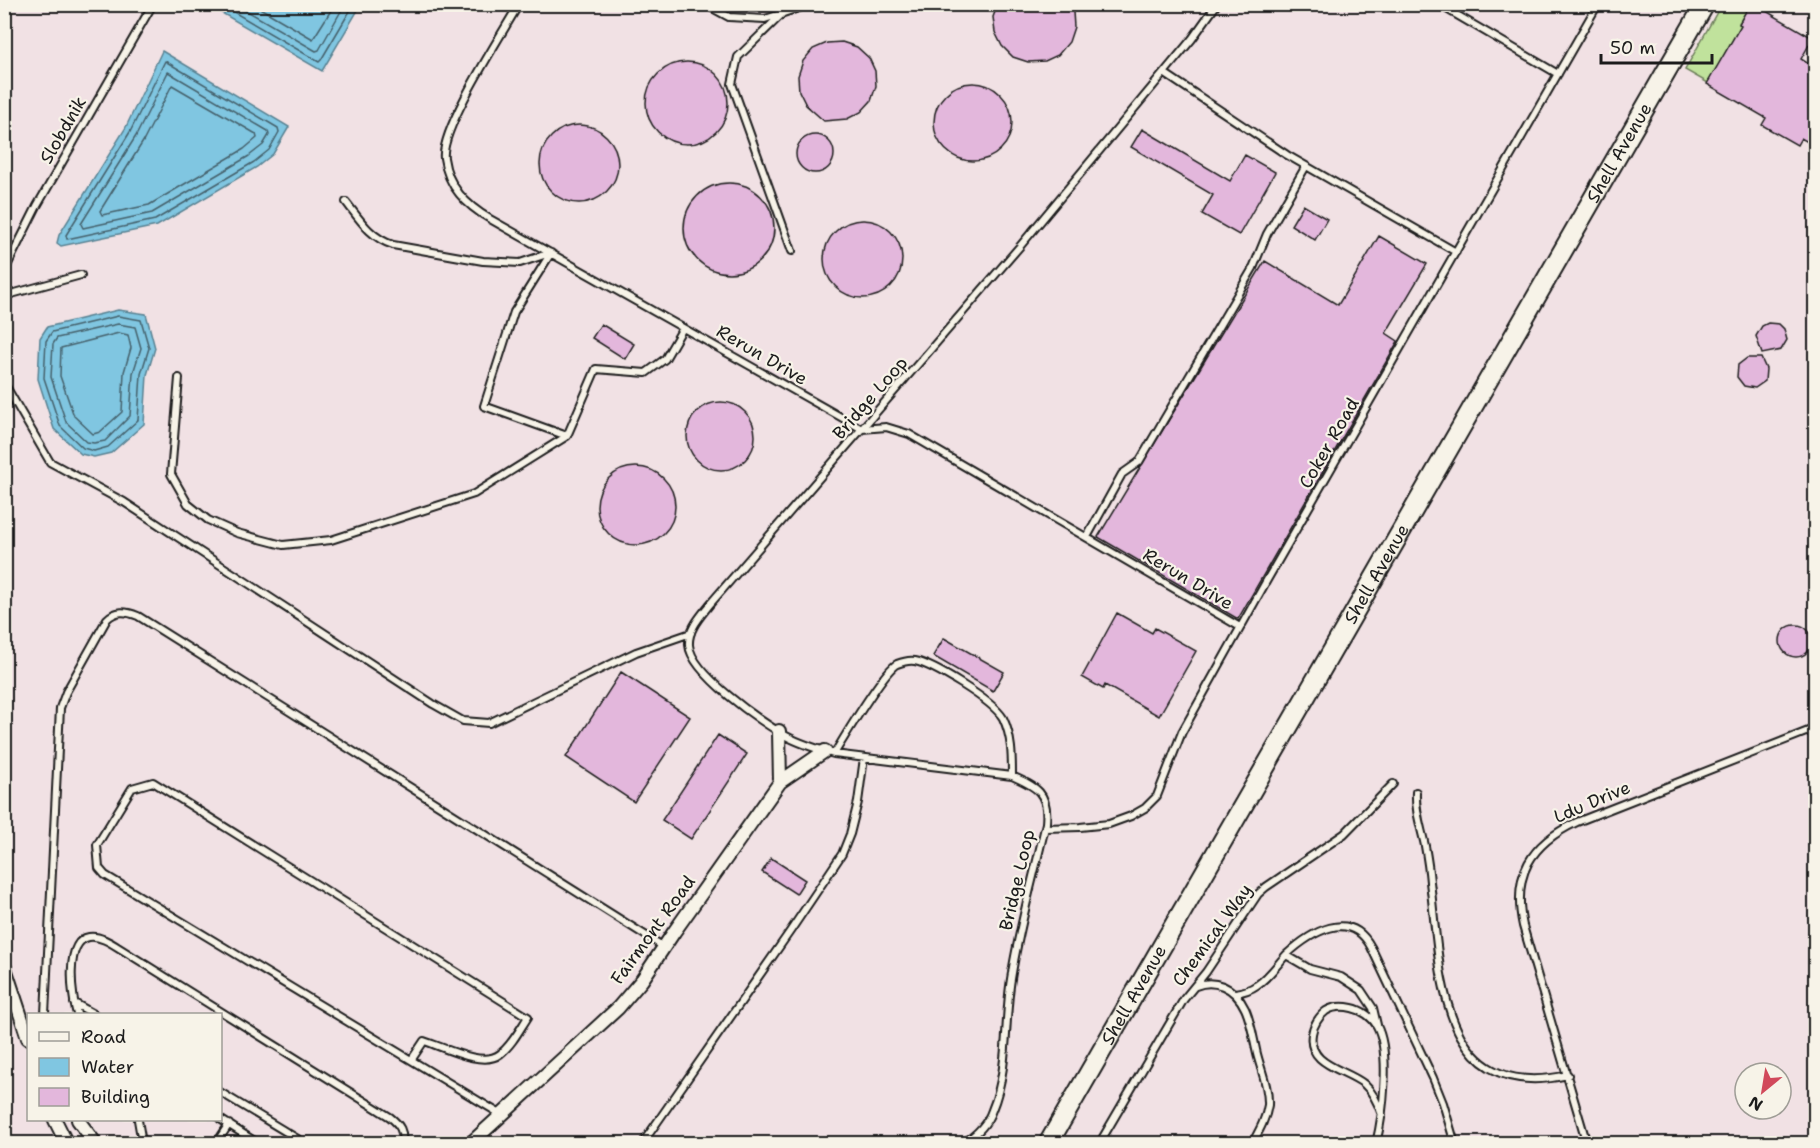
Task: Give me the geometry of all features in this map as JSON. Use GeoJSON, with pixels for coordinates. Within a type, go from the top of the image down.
{"type":"FeatureCollection","features":[{"type":"Feature","properties":{"kind":"street","name":"Shell Avenue"},"geometry":{"type":"LineString","coordinates":[[1048,1143],[1705,4]]}},
{"type":"Feature","properties":{"kind":"street"},"geometry":{"type":"LineString","coordinates":[[779,731],[780,782]]}},
{"type":"Feature","properties":{"kind":"street","name":"Fairmont Road"},"geometry":{"type":"LineString","coordinates":[[470,1143],[618,1008],[642,980],[780,782],[829,753]]}},
{"type":"Feature","properties":{"kind":"street"},"geometry":{"type":"LineString","coordinates":[[4,965],[27,1035]]}},
{"type":"Feature","properties":{"kind":"street"},"geometry":{"type":"LineString","coordinates":[[56,1121],[67,1143]]}},
{"type":"Feature","properties":{"kind":"street"},"geometry":{"type":"LineString","coordinates":[[80,1121],[96,1143]]}},
{"type":"Feature","properties":{"kind":"lane","name":"Slobdnik"},"geometry":{"type":"LineString","coordinates":[[4,272],[37,206],[153,4]]}},
{"type":"Feature","properties":{"kind":"lane","name":"Rerun Drive"},"geometry":{"type":"LineString","coordinates":[[519,4],[451,126],[446,140],[444,157],[450,180],[466,202],[490,219],[862,429],[886,427],[909,434],[1240,627]]}},
{"type":"Feature","properties":{"kind":"lane"},"geometry":{"type":"LineString","coordinates":[[705,4],[729,17],[765,19],[811,4]]}},
{"type":"Feature","properties":{"kind":"lane","name":"Bridge Loop"},"geometry":{"type":"LineString","coordinates":[[962,1143],[971,1138],[984,1125],[992,1112],[998,1094],[1011,980],[1045,828],[1046,809],[1041,794],[1031,785],[1012,777],[829,753],[807,746],[762,721],[702,671],[689,646],[691,633],[710,604],[1015,252],[1164,73],[1217,4]]}},
{"type":"Feature","properties":{"kind":"lane"},"geometry":{"type":"LineString","coordinates":[[1438,4],[1558,74]]}},
{"type":"Feature","properties":{"kind":"lane","name":"Coker Road"},"geometry":{"type":"LineString","coordinates":[[1045,828],[1108,824],[1131,816],[1146,807],[1156,796],[1182,732],[1240,627],[1598,4]]}},
{"type":"Feature","properties":{"kind":"lane"},"geometry":{"type":"LineString","coordinates":[[782,14],[738,57],[732,84],[792,251]]}},
{"type":"Feature","properties":{"kind":"lane"},"geometry":{"type":"LineString","coordinates":[[1164,73],[1306,166],[1456,252]]}},
{"type":"Feature","properties":{"kind":"lane"},"geometry":{"type":"LineString","coordinates":[[1087,537],[1122,474],[1139,462],[1253,268],[1267,234],[1306,166]]}},
{"type":"Feature","properties":{"kind":"lane"},"geometry":{"type":"LineString","coordinates":[[346,202],[372,235],[382,242],[393,245],[483,261],[520,264],[551,253]]}},
{"type":"Feature","properties":{"kind":"lane"},"geometry":{"type":"LineString","coordinates":[[551,253],[514,312],[484,406],[567,436]]}},
{"type":"Feature","properties":{"kind":"lane"},"geometry":{"type":"LineString","coordinates":[[4,296],[81,275]]}},
{"type":"Feature","properties":{"kind":"lane"},"geometry":{"type":"LineString","coordinates":[[179,378],[171,474],[188,504],[208,520],[227,529],[283,545],[331,540],[474,494],[567,436],[596,369],[646,373],[665,359],[683,327]]}},
{"type":"Feature","properties":{"kind":"lane"},"geometry":{"type":"LineString","coordinates":[[4,384],[50,462],[124,502],[433,704],[463,721],[489,723],[636,652],[691,633]]}},
{"type":"Feature","properties":{"kind":"lane"},"geometry":{"type":"LineString","coordinates":[[45,1013],[60,708],[66,692],[107,619],[112,614],[121,612],[138,616],[664,947]]}},
{"type":"Feature","properties":{"kind":"lane"},"geometry":{"type":"LineString","coordinates":[[829,753],[895,664],[913,660],[985,699],[1002,716],[1011,739],[1012,777]]}},
{"type":"Feature","properties":{"kind":"lane","name":"Ldu Drive"},"geometry":{"type":"LineString","coordinates":[[1587,1143],[1518,906],[1522,880],[1533,855],[1558,831],[1577,822],[1815,728]]}},
{"type":"Feature","properties":{"kind":"lane"},"geometry":{"type":"LineString","coordinates":[[642,1143],[792,930],[842,854],[858,802],[864,758]]}},
{"type":"Feature","properties":{"kind":"lane"},"geometry":{"type":"LineString","coordinates":[[412,1059],[424,1041],[483,1060],[499,1056],[528,1017],[153,782],[132,788],[97,845],[99,868],[105,875],[502,1114]]}},
{"type":"Feature","properties":{"kind":"lane","name":"Chemical Way"},"geometry":{"type":"LineString","coordinates":[[1099,1143],[1184,999],[1206,972],[1258,894],[1266,886],[1344,834],[1393,784]]}},
{"type":"Feature","properties":{"kind":"lane"},"geometry":{"type":"LineString","coordinates":[[1416,792],[1415,806],[1425,846],[1436,944],[1446,1003],[1464,1043],[1472,1054],[1485,1064],[1496,1071],[1516,1078],[1551,1079],[1568,1075]]}},
{"type":"Feature","properties":{"kind":"lane"},"geometry":{"type":"LineString","coordinates":[[1192,988],[1203,983],[1214,983],[1235,993],[1246,992],[1258,985],[1287,955],[1310,937],[1339,926],[1357,929],[1365,936],[1433,1078],[1455,1143]]}},
{"type":"Feature","properties":{"kind":"lane"},"geometry":{"type":"LineString","coordinates":[[77,1013],[72,983],[76,948],[81,940],[90,937],[109,942],[390,1117],[400,1125],[403,1134],[402,1143]]}},
{"type":"Feature","properties":{"kind":"lane"},"geometry":{"type":"LineString","coordinates":[[1287,955],[1310,969],[1341,977],[1369,998],[1382,1041],[1384,1086],[1382,1115],[1376,1143]]}},
{"type":"Feature","properties":{"kind":"lane"},"geometry":{"type":"LineString","coordinates":[[1235,993],[1246,1012],[1266,1087],[1268,1103],[1265,1117],[1252,1143]]}},
{"type":"Feature","properties":{"kind":"lane"},"geometry":{"type":"LineString","coordinates":[[74,1002],[92,1013]]}},
{"type":"Feature","properties":{"kind":"lane"},"geometry":{"type":"LineString","coordinates":[[1377,1025],[1358,1009],[1346,1006],[1333,1007],[1317,1020],[1312,1030],[1311,1040],[1321,1060],[1362,1083],[1371,1091],[1382,1115]]}},
{"type":"Feature","properties":{"kind":"lane"},"geometry":{"type":"LineString","coordinates":[[222,1093],[306,1143]]}},
{"type":"Feature","properties":{"kind":"lane"},"geometry":{"type":"LineString","coordinates":[[222,1120],[260,1143]]}},
{"type":"Feature","properties":{"kind":"lane"},"geometry":{"type":"LineString","coordinates":[[138,1121],[141,1137],[146,1143]]}},
{"type":"Feature","properties":{"kind":"lane"},"geometry":{"type":"LineString","coordinates":[[222,1143],[218,1141],[229,1124]]}},
{"type":"Feature","properties":{"kind":"shaded area"},"geometry":{"type":"Polygon","coordinates":[[[5,5],[1815,5],[1815,1143],[5,1144],[5,5]]]}},
{"type":"Feature","properties":{"kind":"green space"},"geometry":{"type":"Polygon","coordinates":[[[1721,5],[1750,5],[1708,83],[1685,70],[1721,5]]]}},
{"type":"Feature","properties":{"kind":"water"},"geometry":{"type":"Polygon","coordinates":[[[208,5],[361,5],[322,71],[208,5]]]}},
{"type":"Feature","properties":{"kind":"water"},"geometry":{"type":"Polygon","coordinates":[[[162,51],[289,127],[273,154],[257,167],[157,226],[61,246],[57,243],[59,235],[125,129],[162,51]]]}},
{"type":"Feature","properties":{"kind":"water"},"geometry":{"type":"Polygon","coordinates":[[[118,310],[146,314],[155,348],[147,375],[144,424],[111,453],[94,457],[81,454],[54,429],[38,379],[40,338],[47,327],[118,310]]]}},
{"type":"Feature","properties":{"kind":"building"},"geometry":{"type":"Polygon","coordinates":[[[998,4],[1070,4],[1074,27],[1069,42],[1058,55],[1045,61],[1028,62],[1013,57],[1002,46],[995,32],[993,17],[998,4]]]}},
{"type":"Feature","properties":{"kind":"building"},"geometry":{"type":"Polygon","coordinates":[[[1750,4],[1754,4],[1813,38],[1801,59],[1815,68],[1815,146],[1801,138],[1797,145],[1762,125],[1766,118],[1707,84],[1741,25],[1739,24],[1750,4]]]}},
{"type":"Feature","properties":{"kind":"building"},"geometry":{"type":"Polygon","coordinates":[[[842,42],[857,47],[869,58],[875,71],[876,86],[871,101],[861,112],[847,119],[824,121],[806,105],[799,91],[798,76],[803,61],[813,49],[827,43],[842,42]]]}},
{"type":"Feature","properties":{"kind":"building"},"geometry":{"type":"Polygon","coordinates":[[[687,62],[703,65],[716,74],[725,87],[728,103],[725,119],[716,132],[703,141],[687,144],[671,141],[658,132],[649,119],[646,103],[649,87],[658,74],[671,65],[687,62]]]}},
{"type":"Feature","properties":{"kind":"building"},"geometry":{"type":"Polygon","coordinates":[[[973,83],[988,86],[1005,100],[1012,122],[1009,137],[995,154],[973,161],[958,158],[941,144],[934,122],[937,107],[951,90],[973,83]]]}},
{"type":"Feature","properties":{"kind":"building"},"geometry":{"type":"Polygon","coordinates":[[[579,125],[594,128],[611,142],[618,164],[615,179],[601,196],[579,203],[564,200],[547,186],[540,164],[543,149],[557,132],[579,125]]]}},
{"type":"Feature","properties":{"kind":"building"},"geometry":{"type":"Polygon","coordinates":[[[1142,129],[1230,181],[1245,155],[1275,172],[1239,235],[1202,214],[1213,195],[1131,147],[1142,129]]]}},
{"type":"Feature","properties":{"kind":"building"},"geometry":{"type":"Polygon","coordinates":[[[815,135],[829,140],[834,154],[829,168],[815,173],[801,168],[796,154],[801,140],[815,135]]]}},
{"type":"Feature","properties":{"kind":"building"},"geometry":{"type":"Polygon","coordinates":[[[729,183],[746,186],[761,196],[771,211],[774,228],[771,245],[761,260],[746,270],[729,273],[712,270],[697,260],[687,245],[684,228],[687,211],[697,196],[712,186],[729,183]]]}},
{"type":"Feature","properties":{"kind":"building"},"geometry":{"type":"Polygon","coordinates":[[[1303,205],[1327,219],[1315,240],[1291,225],[1303,205]]]}},
{"type":"Feature","properties":{"kind":"building"},"geometry":{"type":"Polygon","coordinates":[[[863,220],[878,223],[895,237],[902,259],[899,274],[885,291],[863,298],[848,295],[831,281],[824,259],[827,244],[841,227],[863,220]]]}},
{"type":"Feature","properties":{"kind":"building"},"geometry":{"type":"Polygon","coordinates":[[[1379,236],[1427,264],[1386,333],[1398,341],[1238,619],[1098,537],[1265,261],[1338,305],[1379,236]]]}},
{"type":"Feature","properties":{"kind":"building"},"geometry":{"type":"Polygon","coordinates":[[[1768,323],[1779,324],[1784,329],[1787,340],[1781,350],[1762,354],[1756,336],[1762,326],[1768,323]]]}},
{"type":"Feature","properties":{"kind":"building"},"geometry":{"type":"Polygon","coordinates":[[[601,324],[634,344],[625,359],[592,338],[601,324]]]}},
{"type":"Feature","properties":{"kind":"building"},"geometry":{"type":"Polygon","coordinates":[[[1747,358],[1761,358],[1766,369],[1765,381],[1755,388],[1744,386],[1737,377],[1738,365],[1747,358]]]}},
{"type":"Feature","properties":{"kind":"building"},"geometry":{"type":"Polygon","coordinates":[[[721,402],[734,405],[745,412],[752,423],[755,436],[752,449],[745,460],[734,467],[721,470],[708,467],[697,460],[690,449],[687,436],[690,423],[697,412],[708,405],[721,402]]]}},
{"type":"Feature","properties":{"kind":"building"},"geometry":{"type":"Polygon","coordinates":[[[636,467],[651,470],[668,484],[675,506],[672,521],[658,538],[636,545],[621,542],[604,528],[597,506],[600,491],[614,474],[636,467]]]}},
{"type":"Feature","properties":{"kind":"building"},"geometry":{"type":"Polygon","coordinates":[[[1117,613],[1152,633],[1155,628],[1196,651],[1159,716],[1105,685],[1103,689],[1082,677],[1117,613]]]}},
{"type":"Feature","properties":{"kind":"building"},"geometry":{"type":"Polygon","coordinates":[[[1796,625],[1807,630],[1812,641],[1807,652],[1796,657],[1785,652],[1780,641],[1785,630],[1796,625]]]}},
{"type":"Feature","properties":{"kind":"building"},"geometry":{"type":"Polygon","coordinates":[[[944,638],[1004,672],[993,691],[933,656],[944,638]]]}},
{"type":"Feature","properties":{"kind":"building"},"geometry":{"type":"Polygon","coordinates":[[[621,672],[690,717],[634,802],[566,757],[621,672]]]}},
{"type":"Feature","properties":{"kind":"building"},"geometry":{"type":"Polygon","coordinates":[[[718,735],[747,754],[691,839],[662,820],[718,735]]]}},
{"type":"Feature","properties":{"kind":"building"},"geometry":{"type":"Polygon","coordinates":[[[771,858],[805,880],[796,894],[762,872],[771,858]]]}}]}
